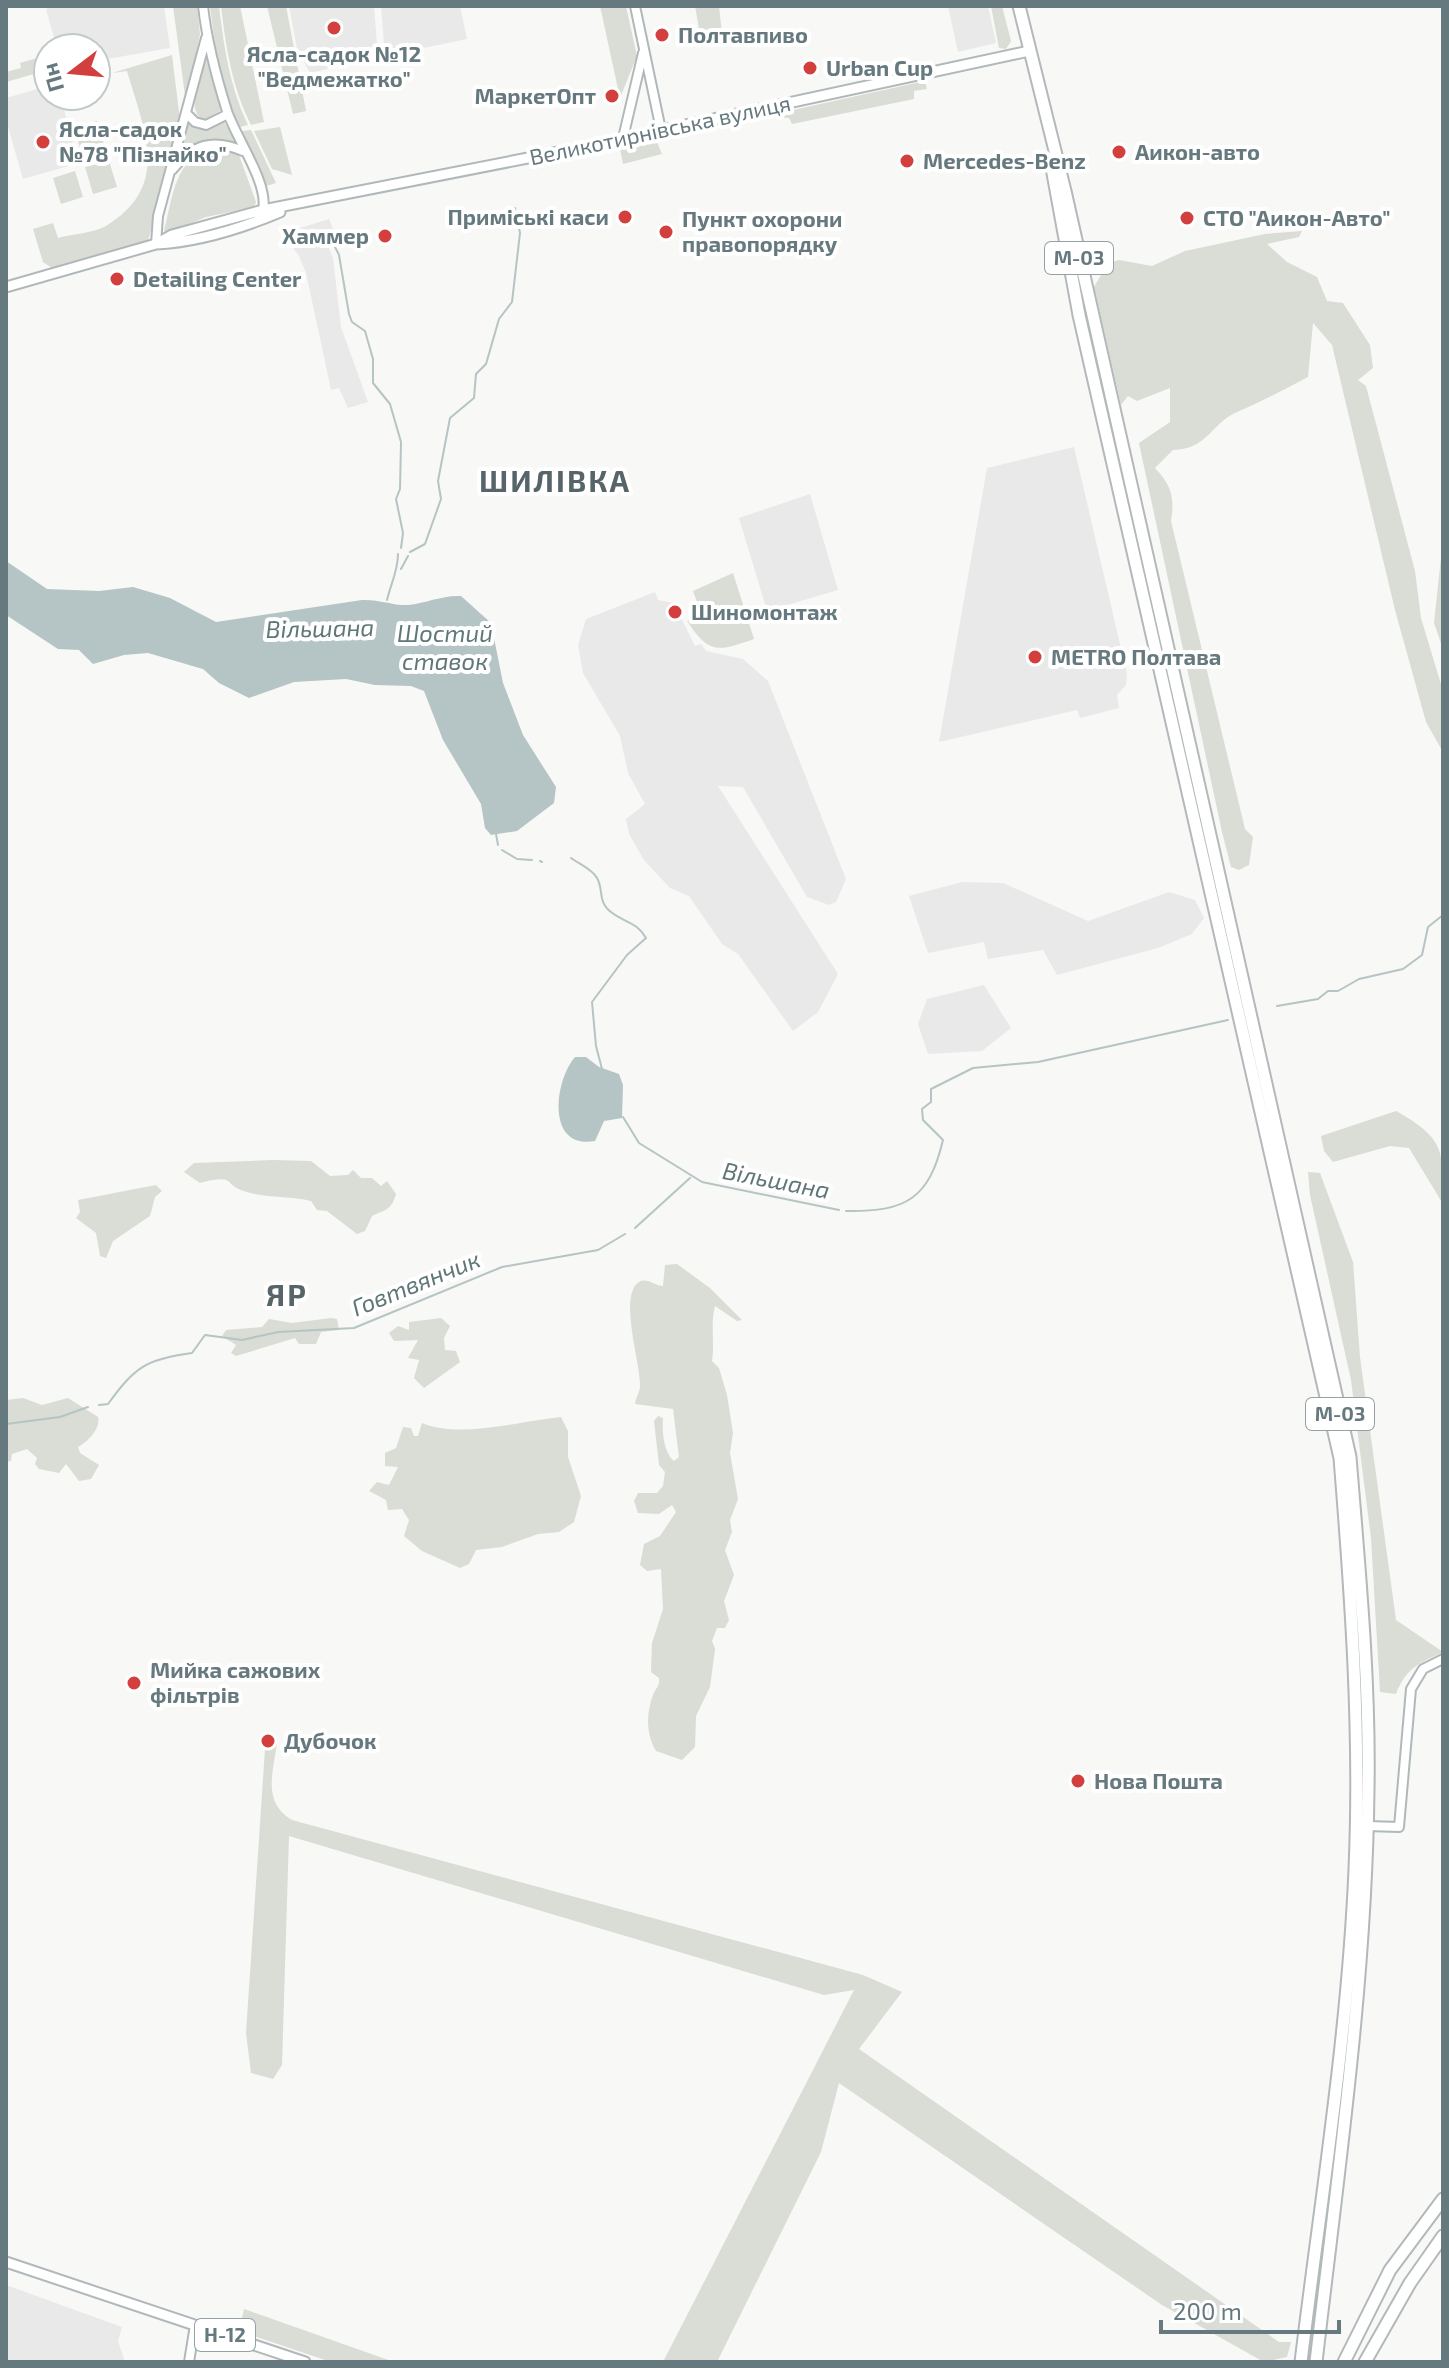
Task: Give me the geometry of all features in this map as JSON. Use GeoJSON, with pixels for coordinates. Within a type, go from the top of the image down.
{"type":"FeatureCollection","features":[{"type":"Feature","properties":{"kind":"highway","name":"М-03"},"geometry":{"type":"LineString","coordinates":[[1019,6],[1047,132],[1079,315],[1340,1458],[1353,1626],[1355,1867],[1344,2003],[1301,2362]]}},
{"type":"Feature","properties":{"kind":"highway","name":"М-03"},"geometry":{"type":"LineString","coordinates":[[1047,132],[1065,191],[1350,1457],[1364,1627],[1367,1826],[1355,2014],[1316,2362]]}},
{"type":"Feature","properties":{"kind":"highway"},"geometry":{"type":"LineString","coordinates":[[1344,2362],[1390,2270],[1443,2199]]}},
{"type":"Feature","properties":{"kind":"highway"},"geometry":{"type":"LineString","coordinates":[[1365,2362],[1410,2283],[1443,2236]]}},
{"type":"Feature","properties":{"kind":"main road"},"geometry":{"type":"LineString","coordinates":[[203,6],[206,37],[228,114],[263,190],[261,215]]}},
{"type":"Feature","properties":{"kind":"main road"},"geometry":{"type":"LineString","coordinates":[[635,6],[661,130]]}},
{"type":"Feature","properties":{"kind":"main road"},"geometry":{"type":"LineString","coordinates":[[156,244],[169,174],[206,37]]}},
{"type":"Feature","properties":{"kind":"main road"},"geometry":{"type":"LineString","coordinates":[[623,138],[644,49]]}},
{"type":"Feature","properties":{"kind":"main road","name":"Великотирнівська вулиця"},"geometry":{"type":"LineString","coordinates":[[6,287],[156,244],[175,243],[290,208],[1029,51]]}},
{"type":"Feature","properties":{"kind":"main road"},"geometry":{"type":"LineString","coordinates":[[187,114],[195,122],[206,125],[228,114]]}},
{"type":"Feature","properties":{"kind":"main road"},"geometry":{"type":"LineString","coordinates":[[169,174],[186,155],[210,143],[225,143],[244,152]]}},
{"type":"Feature","properties":{"kind":"main road"},"geometry":{"type":"LineString","coordinates":[[1367,1826],[1399,1827],[1411,1689],[1423,1669],[1443,1659]]}},
{"type":"Feature","properties":{"kind":"main road","name":"Н-12"},"geometry":{"type":"LineString","coordinates":[[6,2262],[305,2362]]}},
{"type":"Feature","properties":{"kind":"main road"},"geometry":{"type":"LineString","coordinates":[[189,2362],[195,2325]]}},
{"type":"Feature","properties":{"kind":"shaded area"},"geometry":{"type":"Polygon","coordinates":[[[55,6],[164,6],[170,48],[112,58],[112,32],[52,32],[46,9],[55,6]]]}},
{"type":"Feature","properties":{"kind":"shaded area"},"geometry":{"type":"Polygon","coordinates":[[[173,6],[197,6],[200,34],[186,103],[173,6]]]}},
{"type":"Feature","properties":{"kind":"shaded area"},"geometry":{"type":"Polygon","coordinates":[[[210,6],[219,6],[229,67],[248,125],[240,127],[223,83],[210,6]]]}},
{"type":"Feature","properties":{"kind":"shaded area"},"geometry":{"type":"Polygon","coordinates":[[[221,6],[240,6],[264,122],[251,125],[239,96],[221,6]]]}},
{"type":"Feature","properties":{"kind":"shaded area"},"geometry":{"type":"Polygon","coordinates":[[[267,6],[286,6],[306,111],[293,114],[267,6]]]}},
{"type":"Feature","properties":{"kind":"shaded area","name":"Ясла-садок №12 \"Ведмежатко\""},"geometry":{"type":"Polygon","coordinates":[[[289,6],[374,6],[378,57],[310,73],[297,49],[289,6]]]}},
{"type":"Feature","properties":{"kind":"shaded area"},"geometry":{"type":"Polygon","coordinates":[[[381,6],[460,6],[467,39],[385,56],[381,6]]]}},
{"type":"Feature","properties":{"kind":"shaded area"},"geometry":{"type":"Polygon","coordinates":[[[600,6],[626,6],[637,56],[620,98],[600,6]]]}},
{"type":"Feature","properties":{"kind":"shaded area"},"geometry":{"type":"Polygon","coordinates":[[[695,6],[719,6],[722,34],[700,35],[695,6]]]}},
{"type":"Feature","properties":{"kind":"shaded area"},"geometry":{"type":"Polygon","coordinates":[[[948,6],[988,6],[996,43],[958,52],[948,6]]]}},
{"type":"Feature","properties":{"kind":"shaded area"},"geometry":{"type":"Polygon","coordinates":[[[991,6],[1002,6],[1011,41],[1006,49],[999,48],[991,6]]]}},
{"type":"Feature","properties":{"kind":"shaded area"},"geometry":{"type":"Polygon","coordinates":[[[172,55],[180,120],[148,241],[52,268],[43,262],[33,229],[53,223],[58,238],[106,226],[127,210],[140,193],[146,175],[148,156],[145,135],[127,71],[112,73],[172,55]]]}},
{"type":"Feature","properties":{"kind":"shaded area"},"geometry":{"type":"Polygon","coordinates":[[[206,59],[221,110],[204,121],[198,116],[195,101],[206,59]]]}},
{"type":"Feature","properties":{"kind":"shaded area"},"geometry":{"type":"Polygon","coordinates":[[[32,60],[32,75],[6,82],[6,72],[21,68],[20,63],[32,60]]]}},
{"type":"Feature","properties":{"kind":"shaded area"},"geometry":{"type":"Polygon","coordinates":[[[925,81],[927,89],[914,91],[914,99],[792,124],[789,118],[779,117],[793,110],[925,81]]]}},
{"type":"Feature","properties":{"kind":"shaded area","name":"Ясла-садок №78 \"Пізнайко\""},"geometry":{"type":"Polygon","coordinates":[[[32,91],[32,112],[65,112],[79,163],[23,179],[6,120],[6,98],[32,91]]]}},
{"type":"Feature","properties":{"kind":"shaded area"},"geometry":{"type":"Polygon","coordinates":[[[97,121],[107,155],[84,161],[74,128],[97,121]]]}},
{"type":"Feature","properties":{"kind":"shaded area"},"geometry":{"type":"Polygon","coordinates":[[[224,122],[236,141],[234,144],[212,140],[188,151],[183,148],[188,125],[207,129],[224,122]]]}},
{"type":"Feature","properties":{"kind":"shaded area"},"geometry":{"type":"Polygon","coordinates":[[[280,127],[292,175],[272,169],[254,131],[280,127]]]}},
{"type":"Feature","properties":{"kind":"shaded area"},"geometry":{"type":"Polygon","coordinates":[[[251,130],[276,183],[266,186],[242,131],[251,130]]]}},
{"type":"Feature","properties":{"kind":"shaded area"},"geometry":{"type":"Polygon","coordinates":[[[657,142],[662,154],[623,164],[620,149],[657,142]]]}},
{"type":"Feature","properties":{"kind":"shaded area"},"geometry":{"type":"Polygon","coordinates":[[[214,148],[239,155],[256,202],[254,207],[206,217],[167,233],[164,231],[170,205],[183,169],[201,153],[214,148]]]}},
{"type":"Feature","properties":{"kind":"shaded area"},"geometry":{"type":"Polygon","coordinates":[[[109,161],[117,187],[93,194],[85,167],[109,161]]]}},
{"type":"Feature","properties":{"kind":"shaded area"},"geometry":{"type":"Polygon","coordinates":[[[75,171],[83,197],[61,204],[53,178],[75,171]]]}},
{"type":"Feature","properties":{"kind":"shaded area"},"geometry":{"type":"Polygon","coordinates":[[[329,219],[334,231],[324,236],[333,258],[341,327],[368,402],[348,408],[339,388],[331,390],[306,273],[299,256],[284,236],[284,233],[329,219]]]}},
{"type":"Feature","properties":{"kind":"shaded area"},"geometry":{"type":"Polygon","coordinates":[[[1302,231],[1299,237],[1267,244],[1287,262],[1317,277],[1327,301],[1343,303],[1370,345],[1373,368],[1358,380],[1366,386],[1415,571],[1421,618],[1443,691],[1443,752],[1426,722],[1395,610],[1332,345],[1313,323],[1308,377],[1227,418],[1202,441],[1185,449],[1173,450],[1155,468],[1170,492],[1171,521],[1245,829],[1253,837],[1249,865],[1239,870],[1231,867],[1222,832],[1139,443],[1170,422],[1170,388],[1137,401],[1128,396],[1121,405],[1094,287],[1108,263],[1119,260],[1152,266],[1185,251],[1265,234],[1302,231]]]}},
{"type":"Feature","properties":{"kind":"shaded area"},"geometry":{"type":"Polygon","coordinates":[[[1074,447],[1127,674],[1126,685],[1117,695],[1119,708],[1080,718],[1077,710],[939,742],[987,468],[1074,447]]]}},
{"type":"Feature","properties":{"kind":"shaded area"},"geometry":{"type":"Polygon","coordinates":[[[810,494],[838,590],[767,611],[739,518],[810,494]]]}},
{"type":"Feature","properties":{"kind":"shaded area"},"geometry":{"type":"Polygon","coordinates":[[[1443,539],[1443,649],[1434,623],[1443,539]]]}},
{"type":"Feature","properties":{"kind":"shaded area"},"geometry":{"type":"Polygon","coordinates":[[[733,573],[754,639],[722,648],[708,645],[687,621],[701,613],[693,591],[733,573]]]}},
{"type":"Feature","properties":{"kind":"shaded area"},"geometry":{"type":"Polygon","coordinates":[[[655,592],[658,600],[674,603],[695,646],[701,644],[706,651],[743,659],[768,681],[846,879],[836,902],[829,905],[807,897],[743,787],[718,786],[838,974],[818,1012],[793,1031],[738,954],[722,944],[689,896],[670,888],[644,860],[629,834],[626,819],[645,804],[628,773],[620,736],[583,673],[578,645],[586,619],[655,592]]]}},
{"type":"Feature","properties":{"kind":"shaded area"},"geometry":{"type":"Polygon","coordinates":[[[962,882],[1003,883],[1088,921],[1169,892],[1195,900],[1204,918],[1192,934],[1158,948],[1057,975],[1043,950],[988,959],[984,942],[928,953],[909,896],[962,882]]]}},
{"type":"Feature","properties":{"kind":"shaded area"},"geometry":{"type":"Polygon","coordinates":[[[984,985],[1011,1028],[982,1051],[928,1054],[918,1024],[927,999],[984,985]]]}},
{"type":"Feature","properties":{"kind":"shaded area"},"geometry":{"type":"Polygon","coordinates":[[[1396,1111],[1424,1130],[1438,1148],[1443,1171],[1443,1204],[1409,1148],[1390,1146],[1333,1162],[1324,1151],[1321,1136],[1396,1111]]]}},
{"type":"Feature","properties":{"kind":"shaded area"},"geometry":{"type":"Polygon","coordinates":[[[311,1161],[330,1176],[348,1175],[353,1170],[361,1178],[372,1178],[381,1186],[387,1181],[396,1194],[390,1207],[372,1216],[365,1231],[357,1234],[327,1211],[317,1210],[311,1201],[255,1194],[220,1179],[200,1183],[184,1172],[194,1163],[311,1161]]]}},
{"type":"Feature","properties":{"kind":"shaded area"},"geometry":{"type":"Polygon","coordinates":[[[1308,1172],[1320,1173],[1353,1262],[1360,1357],[1396,1620],[1443,1652],[1414,1667],[1396,1694],[1380,1692],[1371,1538],[1351,1380],[1310,1195],[1308,1172]]]}},
{"type":"Feature","properties":{"kind":"shaded area"},"geometry":{"type":"Polygon","coordinates":[[[156,1185],[162,1191],[155,1197],[150,1216],[113,1241],[106,1258],[100,1256],[96,1233],[76,1218],[80,1212],[78,1200],[156,1185]]]}},
{"type":"Feature","properties":{"kind":"shaded area"},"geometry":{"type":"Polygon","coordinates":[[[677,1264],[710,1288],[742,1320],[737,1321],[715,1306],[712,1361],[719,1368],[727,1395],[733,1433],[730,1453],[738,1499],[730,1520],[732,1532],[725,1550],[734,1575],[724,1601],[729,1620],[725,1628],[717,1628],[712,1641],[715,1649],[710,1687],[696,1716],[695,1747],[682,1760],[656,1751],[648,1724],[651,1702],[659,1681],[651,1672],[652,1643],[663,1609],[661,1569],[647,1571],[640,1565],[644,1544],[660,1536],[676,1512],[672,1505],[659,1514],[638,1513],[634,1501],[638,1493],[657,1493],[663,1486],[665,1472],[659,1465],[654,1421],[658,1416],[663,1418],[665,1447],[670,1457],[674,1461],[679,1457],[673,1409],[635,1404],[640,1386],[630,1315],[633,1289],[639,1282],[663,1286],[665,1265],[677,1264]]]}},
{"type":"Feature","properties":{"kind":"shaded area"},"geometry":{"type":"Polygon","coordinates":[[[441,1318],[450,1326],[444,1338],[445,1350],[456,1351],[460,1362],[424,1388],[414,1378],[419,1360],[408,1358],[418,1340],[394,1341],[389,1333],[398,1326],[409,1330],[409,1322],[441,1318]]]}},
{"type":"Feature","properties":{"kind":"shaded area"},"geometry":{"type":"Polygon","coordinates":[[[269,1319],[292,1323],[337,1319],[339,1330],[321,1332],[316,1344],[299,1344],[295,1338],[236,1356],[231,1353],[236,1345],[222,1336],[226,1330],[262,1327],[269,1319]]]}},
{"type":"Feature","properties":{"kind":"shaded area"},"geometry":{"type":"Polygon","coordinates":[[[23,1398],[42,1405],[68,1398],[98,1417],[95,1430],[78,1447],[80,1453],[99,1465],[91,1479],[79,1481],[66,1464],[59,1473],[39,1469],[35,1464],[37,1458],[27,1449],[12,1454],[11,1461],[6,1462],[6,1400],[23,1398]]]}},
{"type":"Feature","properties":{"kind":"shaded area"},"geometry":{"type":"Polygon","coordinates":[[[561,1417],[568,1431],[568,1457],[581,1496],[574,1522],[559,1532],[538,1534],[502,1547],[476,1550],[469,1564],[460,1568],[422,1551],[404,1536],[409,1520],[402,1509],[388,1510],[386,1500],[369,1491],[377,1482],[389,1485],[398,1467],[385,1466],[385,1453],[396,1448],[403,1427],[411,1428],[414,1436],[418,1436],[422,1423],[437,1428],[472,1429],[561,1417]]]}},
{"type":"Feature","properties":{"kind":"shaded area"},"geometry":{"type":"Polygon","coordinates":[[[277,1743],[272,1776],[273,1796],[276,1805],[292,1820],[863,1975],[902,1992],[859,2049],[1279,2342],[1291,2342],[1287,2357],[1264,2362],[1162,2305],[839,2083],[821,2152],[717,2362],[663,2362],[854,1990],[824,1995],[289,1836],[282,2065],[273,2079],[251,2073],[246,2033],[265,1749],[277,1743]]]}},
{"type":"Feature","properties":{"kind":"shaded area"},"geometry":{"type":"Polygon","coordinates":[[[6,2285],[122,2327],[118,2341],[125,2362],[6,2362],[6,2285]]]}},
{"type":"Feature","properties":{"kind":"shaded area"},"geometry":{"type":"Polygon","coordinates":[[[244,2309],[394,2362],[331,2362],[239,2331],[244,2309]]]}},
{"type":"Feature","properties":{"kind":"water","name":"Шостий ставок"},"geometry":{"type":"Polygon","coordinates":[[[6,561],[47,589],[99,591],[133,587],[170,598],[216,622],[362,600],[408,605],[461,596],[491,623],[503,683],[523,735],[556,787],[554,803],[517,831],[491,835],[485,828],[481,804],[443,740],[424,691],[411,686],[375,685],[346,679],[294,682],[249,698],[219,683],[203,669],[148,653],[124,655],[93,664],[79,650],[58,649],[6,615],[6,561]]]}},
{"type":"Feature","properties":{"kind":"water"},"geometry":{"type":"Polygon","coordinates":[[[575,1057],[586,1057],[599,1067],[619,1074],[623,1085],[622,1118],[604,1121],[595,1141],[579,1141],[568,1135],[562,1125],[559,1096],[562,1082],[575,1057]]]}},
{"type":"Feature","properties":{"kind":"waterway"},"geometry":{"type":"LineString","coordinates":[[410,552],[425,544],[441,499],[438,481],[450,418],[474,398],[476,374],[486,364],[499,319],[512,302],[520,233],[515,208]]}},
{"type":"Feature","properties":{"kind":"waterway"},"geometry":{"type":"LineString","coordinates":[[330,237],[339,255],[349,314],[352,322],[365,331],[373,359],[373,383],[390,404],[401,442],[400,489],[396,499],[403,533],[401,548]]}},
{"type":"Feature","properties":{"kind":"waterway"},"geometry":{"type":"LineString","coordinates":[[387,600],[398,554]]}},
{"type":"Feature","properties":{"kind":"waterway"},"geometry":{"type":"LineString","coordinates":[[401,569],[408,556]]}},
{"type":"Feature","properties":{"kind":"waterway","name":"Вільшана"},"geometry":{"type":"LineString","coordinates":[[496,834],[498,845]]}},
{"type":"Feature","properties":{"kind":"waterway","name":"Вільшана"},"geometry":{"type":"LineString","coordinates":[[502,850],[517,859],[532,860]]}},
{"type":"Feature","properties":{"kind":"waterway","name":"Вільшана"},"geometry":{"type":"LineString","coordinates":[[571,858],[595,875],[607,908],[639,929],[646,938],[627,955],[592,1002],[596,1046],[602,1069]]}},
{"type":"Feature","properties":{"kind":"waterway","name":"Вільшана"},"geometry":{"type":"LineString","coordinates":[[1277,1006],[1318,999],[1328,991],[1338,991],[1359,979],[1403,969],[1422,955],[1428,927],[1443,915]]}},
{"type":"Feature","properties":{"kind":"waterway","name":"Вільшана"},"geometry":{"type":"LineString","coordinates":[[846,1211],[899,1205],[922,1189],[943,1140],[923,1120],[922,1109],[931,1102],[931,1089],[973,1068],[1038,1062],[1228,1020]]}},
{"type":"Feature","properties":{"kind":"waterway","name":"Вільшана"},"geometry":{"type":"LineString","coordinates":[[623,1117],[639,1143],[702,1182],[839,1210]]}},
{"type":"Feature","properties":{"kind":"waterway","name":"Говтвянчик"},"geometry":{"type":"LineString","coordinates":[[635,1228],[690,1178]]}},
{"type":"Feature","properties":{"kind":"waterway","name":"Говтвянчик"},"geometry":{"type":"LineString","coordinates":[[99,1405],[108,1404],[126,1381],[143,1367],[163,1358],[192,1353],[205,1335],[242,1340],[278,1332],[354,1328],[502,1267],[598,1250],[625,1234]]}},
{"type":"Feature","properties":{"kind":"waterway","name":"Говтвянчик"},"geometry":{"type":"LineString","coordinates":[[6,1424],[60,1417],[88,1407]]}},
{"type":"Feature","properties":{"kind":"place","name":"Ясла-садок №12 \"Ведмежатко\""},"geometry":{"type":"Point","coordinates":[334,28]}},
{"type":"Feature","properties":{"kind":"place","name":"Полтавпиво"},"geometry":{"type":"Point","coordinates":[662,35]}},
{"type":"Feature","properties":{"kind":"place","name":"Urban Cup"},"geometry":{"type":"Point","coordinates":[810,68]}},
{"type":"Feature","properties":{"kind":"place","name":"МаркетОпт"},"geometry":{"type":"Point","coordinates":[612,96]}},
{"type":"Feature","properties":{"kind":"place","name":"Ясла-садок №78 \"Пізнайко\""},"geometry":{"type":"Point","coordinates":[43,142]}},
{"type":"Feature","properties":{"kind":"place","name":"Аикон-авто"},"geometry":{"type":"Point","coordinates":[1119,152]}},
{"type":"Feature","properties":{"kind":"place","name":"Mercedes-Benz"},"geometry":{"type":"Point","coordinates":[907,161]}},
{"type":"Feature","properties":{"kind":"place","name":"Приміські каси"},"geometry":{"type":"Point","coordinates":[625,217]}},
{"type":"Feature","properties":{"kind":"place","name":"СТО \"Аикон-Авто\""},"geometry":{"type":"Point","coordinates":[1187,218]}},
{"type":"Feature","properties":{"kind":"place","name":"Пункт охорони правопорядку"},"geometry":{"type":"Point","coordinates":[666,232]}},
{"type":"Feature","properties":{"kind":"place","name":"Хаммер"},"geometry":{"type":"Point","coordinates":[385,236]}},
{"type":"Feature","properties":{"kind":"place","name":"Detailing Center"},"geometry":{"type":"Point","coordinates":[117,279]}},
{"type":"Feature","properties":{"kind":"place","name":"Шиномонтаж"},"geometry":{"type":"Point","coordinates":[675,612]}},
{"type":"Feature","properties":{"kind":"place","name":"METRO Полтава"},"geometry":{"type":"Point","coordinates":[1035,657]}},
{"type":"Feature","properties":{"kind":"place","name":"Мийка сажових фільтрів"},"geometry":{"type":"Point","coordinates":[134,1683]}},
{"type":"Feature","properties":{"kind":"place","name":"Дубочок"},"geometry":{"type":"Point","coordinates":[268,1741]}},
{"type":"Feature","properties":{"kind":"place","name":"Нова Пошта"},"geometry":{"type":"Point","coordinates":[1078,1781]}},
{"type":"Feature","properties":{"kind":"district","name":"ШИЛІВКА"},"geometry":{"type":"Point","coordinates":[555,482]}},
{"type":"Feature","properties":{"kind":"district","name":"ЯР"},"geometry":{"type":"Point","coordinates":[287,1296]}}]}
